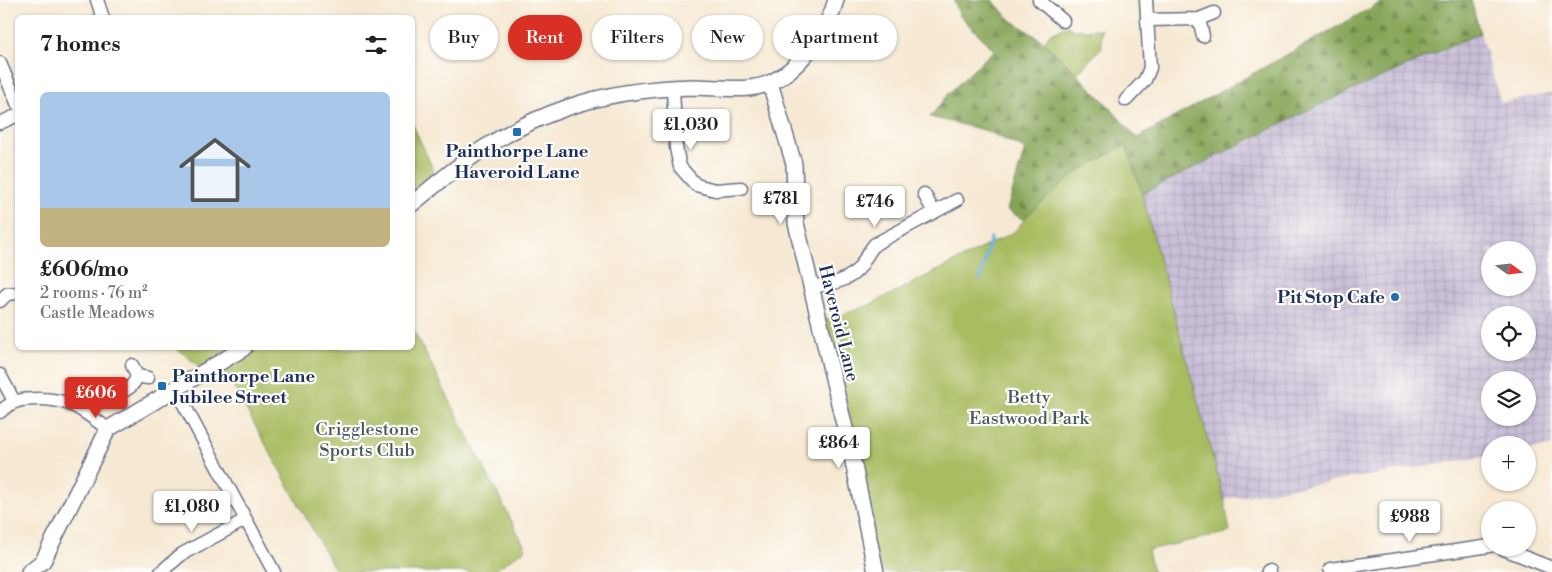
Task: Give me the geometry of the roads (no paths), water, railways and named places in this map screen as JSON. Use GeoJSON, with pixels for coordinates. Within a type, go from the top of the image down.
{"type":"FeatureCollection","features":[{"type":"Feature","properties":{"kind":"street"},"geometry":{"type":"LineString","coordinates":[[96,0],[102,15]]}},
{"type":"Feature","properties":{"kind":"street"},"geometry":{"type":"LineString","coordinates":[[1126,100],[1146,88],[1150,68],[1146,0]]}},
{"type":"Feature","properties":{"kind":"street"},"geometry":{"type":"LineString","coordinates":[[415,202],[478,150],[517,127],[568,107],[615,96],[673,89],[743,88],[770,83],[790,71],[800,61],[818,37],[835,1]]}},
{"type":"Feature","properties":{"kind":"street"},"geometry":{"type":"LineString","coordinates":[[1045,2],[1062,21]]}},
{"type":"Feature","properties":{"kind":"street"},"geometry":{"type":"LineString","coordinates":[[1147,20],[1199,19],[1214,13]]}},
{"type":"Feature","properties":{"kind":"street"},"geometry":{"type":"LineString","coordinates":[[1199,19],[1203,36]]}},
{"type":"Feature","properties":{"kind":"street"},"geometry":{"type":"LineString","coordinates":[[0,63],[15,98]]}},
{"type":"Feature","properties":{"kind":"street","name":"Haveroid Lane"},"geometry":{"type":"LineString","coordinates":[[770,83],[794,164],[796,223],[854,466],[876,572]]}},
{"type":"Feature","properties":{"kind":"street"},"geometry":{"type":"LineString","coordinates":[[673,89],[676,148],[680,167],[696,184],[715,190],[742,188]]}},
{"type":"Feature","properties":{"kind":"street"},"geometry":{"type":"LineString","coordinates":[[0,123],[15,116]]}},
{"type":"Feature","properties":{"kind":"street"},"geometry":{"type":"LineString","coordinates":[[924,194],[934,212]]}},
{"type":"Feature","properties":{"kind":"street"},"geometry":{"type":"LineString","coordinates":[[810,287],[847,279],[862,264],[874,244],[957,200]]}},
{"type":"Feature","properties":{"kind":"street"},"geometry":{"type":"LineString","coordinates":[[0,301],[7,294],[15,293]]}},
{"type":"Feature","properties":{"kind":"street"},"geometry":{"type":"LineString","coordinates":[[29,572],[43,561],[108,429],[241,350]]}},
{"type":"Feature","properties":{"kind":"street"},"geometry":{"type":"LineString","coordinates":[[85,412],[98,399],[128,389],[139,373]]}},
{"type":"Feature","properties":{"kind":"street"},"geometry":{"type":"LineString","coordinates":[[0,375],[14,400]]}},
{"type":"Feature","properties":{"kind":"street"},"geometry":{"type":"LineString","coordinates":[[175,388],[274,572]]}},
{"type":"Feature","properties":{"kind":"street"},"geometry":{"type":"LineString","coordinates":[[0,412],[14,400],[57,399],[85,412],[108,429]]}},
{"type":"Feature","properties":{"kind":"street"},"geometry":{"type":"LineString","coordinates":[[161,572],[182,554],[245,520]]}},
{"type":"Feature","properties":{"kind":"street"},"geometry":{"type":"LineString","coordinates":[[1328,567],[1481,547]]}},
{"type":"Feature","properties":{"kind":"street"},"geometry":{"type":"LineString","coordinates":[[1521,556],[1552,568]]}},
{"type":"Feature","properties":{"kind":"waterway"},"geometry":{"type":"LineString","coordinates":[[980,279],[991,238]]}},
{"type":"Feature","properties":{"kind":"place","name":"Painthorpe Lane Haveroid Lane"},"geometry":{"type":"Point","coordinates":[517,132]}},
{"type":"Feature","properties":{"kind":"place","name":"Pit Stop Cafe"},"geometry":{"type":"Point","coordinates":[1395,297]}},
{"type":"Feature","properties":{"kind":"place","name":"Painthorpe Lane Jubilee Street"},"geometry":{"type":"Point","coordinates":[162,386]}},
{"type":"Feature","properties":{"kind":"park label","name":"Betty Eastwood Park"},"geometry":{"type":"Point","coordinates":[1029,407]}},
{"type":"Feature","properties":{"kind":"park label","name":"Crigglestone Sports Club"},"geometry":{"type":"Point","coordinates":[367,439]}}]}
